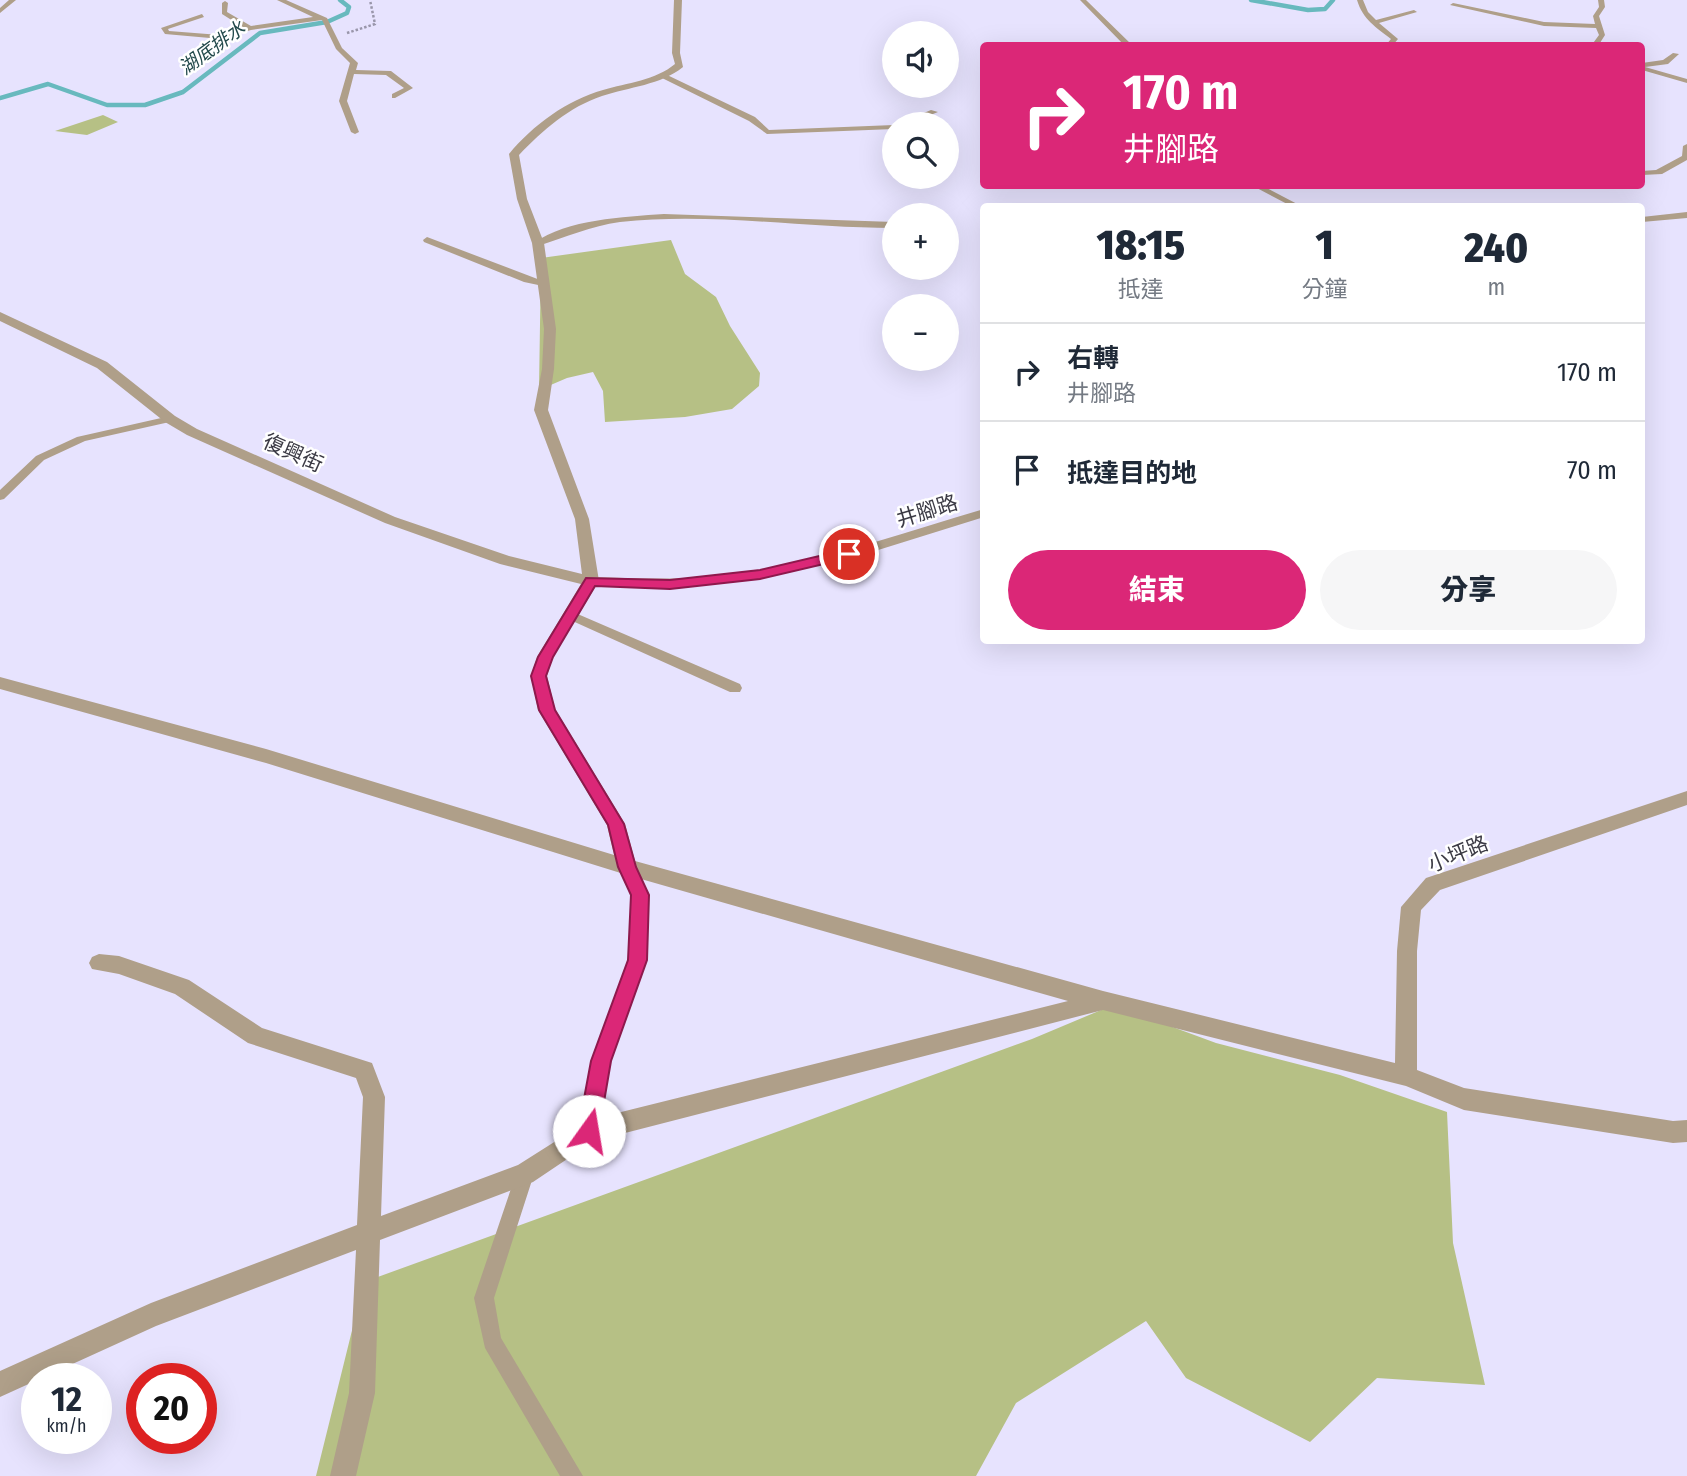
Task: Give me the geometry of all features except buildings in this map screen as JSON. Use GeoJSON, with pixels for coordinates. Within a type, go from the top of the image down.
{"type":"FeatureCollection","features":[{"type":"Feature","properties":{"kind":"street"},"geometry":{"type":"LineString","coordinates":[[627,867],[616,824],[547,710],[539,676],[545,657],[573,616],[591,581],[582,520],[541,410],[548,369],[550,329],[538,243],[516,179],[514,154],[535,131],[589,97],[625,84],[665,76],[680,65],[676,53],[678,0]]}},
{"type":"Feature","properties":{"kind":"street","name":"復興街"},"geometry":{"type":"LineString","coordinates":[[0,316],[102,365],[170,419],[390,520],[493,556],[591,581]]}},
{"type":"Feature","properties":{"kind":"street"},"geometry":{"type":"LineString","coordinates":[[0,683],[266,756],[627,867],[1103,1001],[1406,1076],[1464,1099],[1673,1132],[1687,1131]]}},
{"type":"Feature","properties":{"kind":"street","name":"小坪路"},"geometry":{"type":"LineString","coordinates":[[1406,1076],[1407,951],[1411,907],[1433,884],[1687,797]]}},
{"type":"Feature","properties":{"kind":"street"},"geometry":{"type":"LineString","coordinates":[[99,963],[119,965],[182,987],[256,1035],[364,1070],[374,1097],[362,1393],[343,1476]]}},
{"type":"Feature","properties":{"kind":"street"},"geometry":{"type":"LineString","coordinates":[[0,1384],[151,1315],[525,1174],[589,1131],[1103,1001]]}},
{"type":"Feature","properties":{"kind":"lane"},"geometry":{"type":"LineString","coordinates":[[0,11],[13,0]]}},
{"type":"Feature","properties":{"kind":"lane"},"geometry":{"type":"LineString","coordinates":[[280,0],[321,19],[339,49],[354,63],[343,101],[355,132]]}},
{"type":"Feature","properties":{"kind":"lane"},"geometry":{"type":"LineString","coordinates":[[1360,0],[1362,11],[1395,39],[1392,42]]}},
{"type":"Feature","properties":{"kind":"lane"},"geometry":{"type":"LineString","coordinates":[[1597,42],[1602,35],[1596,16],[1602,7],[1601,0]]}},
{"type":"Feature","properties":{"kind":"lane"},"geometry":{"type":"LineString","coordinates":[[1083,1],[1126,42]]}},
{"type":"Feature","properties":{"kind":"lane"},"geometry":{"type":"LineString","coordinates":[[225,4],[224,13],[250,28]]}},
{"type":"Feature","properties":{"kind":"lane"},"geometry":{"type":"LineString","coordinates":[[1453,5],[1544,24],[1599,26]]}},
{"type":"Feature","properties":{"kind":"lane"},"geometry":{"type":"LineString","coordinates":[[1373,23],[1414,12]]}},
{"type":"Feature","properties":{"kind":"lane"},"geometry":{"type":"LineString","coordinates":[[202,16],[164,28],[167,33],[177,35],[219,37]]}},
{"type":"Feature","properties":{"kind":"lane"},"geometry":{"type":"LineString","coordinates":[[203,44],[250,28],[321,19]]}},
{"type":"Feature","properties":{"kind":"lane"},"geometry":{"type":"LineString","coordinates":[[1645,66],[1665,62],[1675,54]]}},
{"type":"Feature","properties":{"kind":"lane"},"geometry":{"type":"LineString","coordinates":[[1645,68],[1687,81]]}},
{"type":"Feature","properties":{"kind":"lane"},"geometry":{"type":"LineString","coordinates":[[352,72],[388,73],[409,88],[395,96]]}},
{"type":"Feature","properties":{"kind":"lane"},"geometry":{"type":"LineString","coordinates":[[665,76],[752,119],[767,132],[882,127]]}},
{"type":"Feature","properties":{"kind":"lane"},"geometry":{"type":"LineString","coordinates":[[1645,174],[1660,172],[1686,157],[1687,146]]}},
{"type":"Feature","properties":{"kind":"lane"},"geometry":{"type":"LineString","coordinates":[[1263,189],[1291,203]]}},
{"type":"Feature","properties":{"kind":"lane"},"geometry":{"type":"LineString","coordinates":[[1645,220],[1687,215]]}},
{"type":"Feature","properties":{"kind":"lane"},"geometry":{"type":"LineString","coordinates":[[538,243],[566,230],[604,221],[701,217],[882,225]]}},
{"type":"Feature","properties":{"kind":"lane"},"geometry":{"type":"LineString","coordinates":[[427,240],[543,283]]}},
{"type":"Feature","properties":{"kind":"lane"},"geometry":{"type":"LineString","coordinates":[[0,496],[40,458],[81,439],[170,419]]}},
{"type":"Feature","properties":{"kind":"lane","name":"井腳路"},"geometry":{"type":"LineString","coordinates":[[591,581],[670,584],[760,575],[871,548],[980,515]]}},
{"type":"Feature","properties":{"kind":"lane"},"geometry":{"type":"LineString","coordinates":[[573,616],[735,688]]}},
{"type":"Feature","properties":{"kind":"lane"},"geometry":{"type":"LineString","coordinates":[[589,1131],[601,1061],[638,960],[640,895],[627,867]]}},
{"type":"Feature","properties":{"kind":"lane"},"geometry":{"type":"LineString","coordinates":[[525,1174],[484,1298],[492,1341],[572,1476]]}},
{"type":"Feature","properties":{"kind":"path"},"geometry":{"type":"LineString","coordinates":[[331,34],[375,24],[370,0]]}},
{"type":"Feature","properties":{"kind":"green space"},"geometry":{"type":"Polygon","coordinates":[[[103,115],[118,122],[87,135],[55,131],[103,115]]]}},
{"type":"Feature","properties":{"kind":"green space"},"geometry":{"type":"Polygon","coordinates":[[[671,240],[685,274],[716,297],[730,326],[760,373],[759,386],[732,409],[685,417],[605,422],[603,391],[593,372],[567,378],[539,390],[541,258],[671,240]]]}},
{"type":"Feature","properties":{"kind":"green space"},"geometry":{"type":"Polygon","coordinates":[[[1113,1005],[1216,1043],[1340,1075],[1447,1112],[1453,1243],[1485,1385],[1377,1378],[1310,1442],[1186,1378],[1146,1321],[1016,1403],[976,1476],[316,1476],[364,1282],[1032,1039],[1113,1005]]]}},
{"type":"Feature","properties":{"kind":"waterway","name":"湖底排水"},"geometry":{"type":"LineString","coordinates":[[0,98],[48,84],[107,105],[145,105],[183,92],[260,33],[327,22],[347,13],[349,7],[340,0]]}},
{"type":"Feature","properties":{"kind":"waterway"},"geometry":{"type":"LineString","coordinates":[[1251,0],[1308,10],[1325,9],[1333,0]]}},
{"type":"Feature","properties":{"kind":"route"},"geometry":{"type":"LineString","coordinates":[[589,1131],[601,1061],[638,960],[640,895],[627,867],[616,824],[547,710],[539,676],[545,657],[573,616],[591,581],[670,584],[760,575],[849,554]]}}]}
